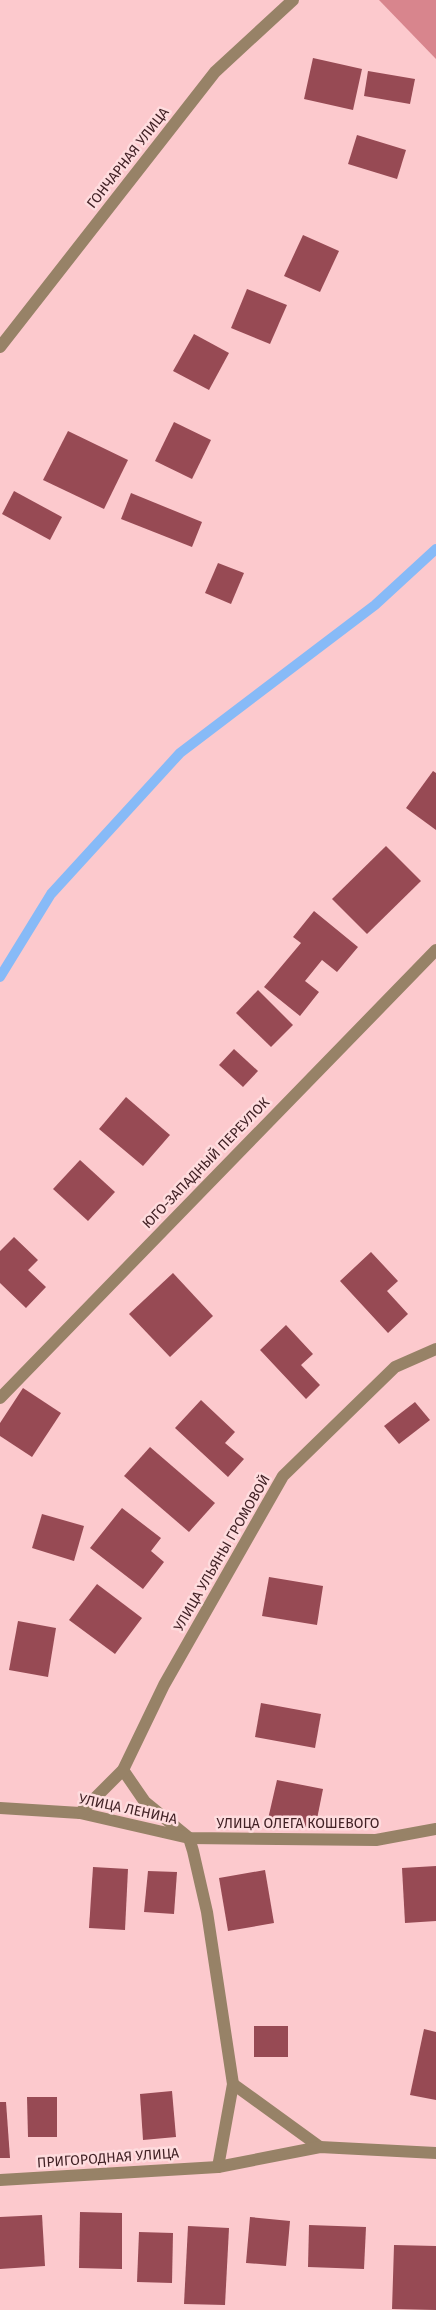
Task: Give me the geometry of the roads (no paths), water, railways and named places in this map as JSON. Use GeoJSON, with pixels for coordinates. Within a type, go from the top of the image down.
{"type":"FeatureCollection","features":[{"type":"Feature","properties":{"kind":"street","name":"ГОНЧАРНАЯ УЛИЦА"},"geometry":{"type":"LineString","coordinates":[[0,347],[215,72],[292,0]]}},
{"type":"Feature","properties":{"kind":"street","name":"ЮГО-ЗАПАДНЫЙ ПЕРЕУЛОК"},"geometry":{"type":"LineString","coordinates":[[0,1398],[436,950]]}},
{"type":"Feature","properties":{"kind":"street","name":"УЛИЦА УЛЬЯНЫ ГРОМОВОЙ"},"geometry":{"type":"LineString","coordinates":[[80,1813],[123,1770],[164,1685],[284,1476],[395,1367],[436,1349]]}},
{"type":"Feature","properties":{"kind":"street"},"geometry":{"type":"LineString","coordinates":[[123,1770],[145,1802],[189,1838],[207,1912],[234,2084],[218,2167]]}},
{"type":"Feature","properties":{"kind":"street","name":"УЛИЦА ЛЕНИНА"},"geometry":{"type":"LineString","coordinates":[[0,1808],[80,1813],[189,1838]]}},
{"type":"Feature","properties":{"kind":"street","name":"УЛИЦА ОЛЕГА КОШЕВОГО"},"geometry":{"type":"LineString","coordinates":[[189,1838],[376,1840],[436,1829]]}},
{"type":"Feature","properties":{"kind":"street"},"geometry":{"type":"LineString","coordinates":[[234,2084],[320,2147],[436,2153]]}},
{"type":"Feature","properties":{"kind":"street","name":"ПРИГОРОДНАЯ УЛИЦА"},"geometry":{"type":"LineString","coordinates":[[0,2180],[218,2167],[320,2147]]}},
{"type":"Feature","properties":{"kind":"waterway"},"geometry":{"type":"LineString","coordinates":[[0,977],[51,894],[180,753],[375,605],[436,549]]}}]}
